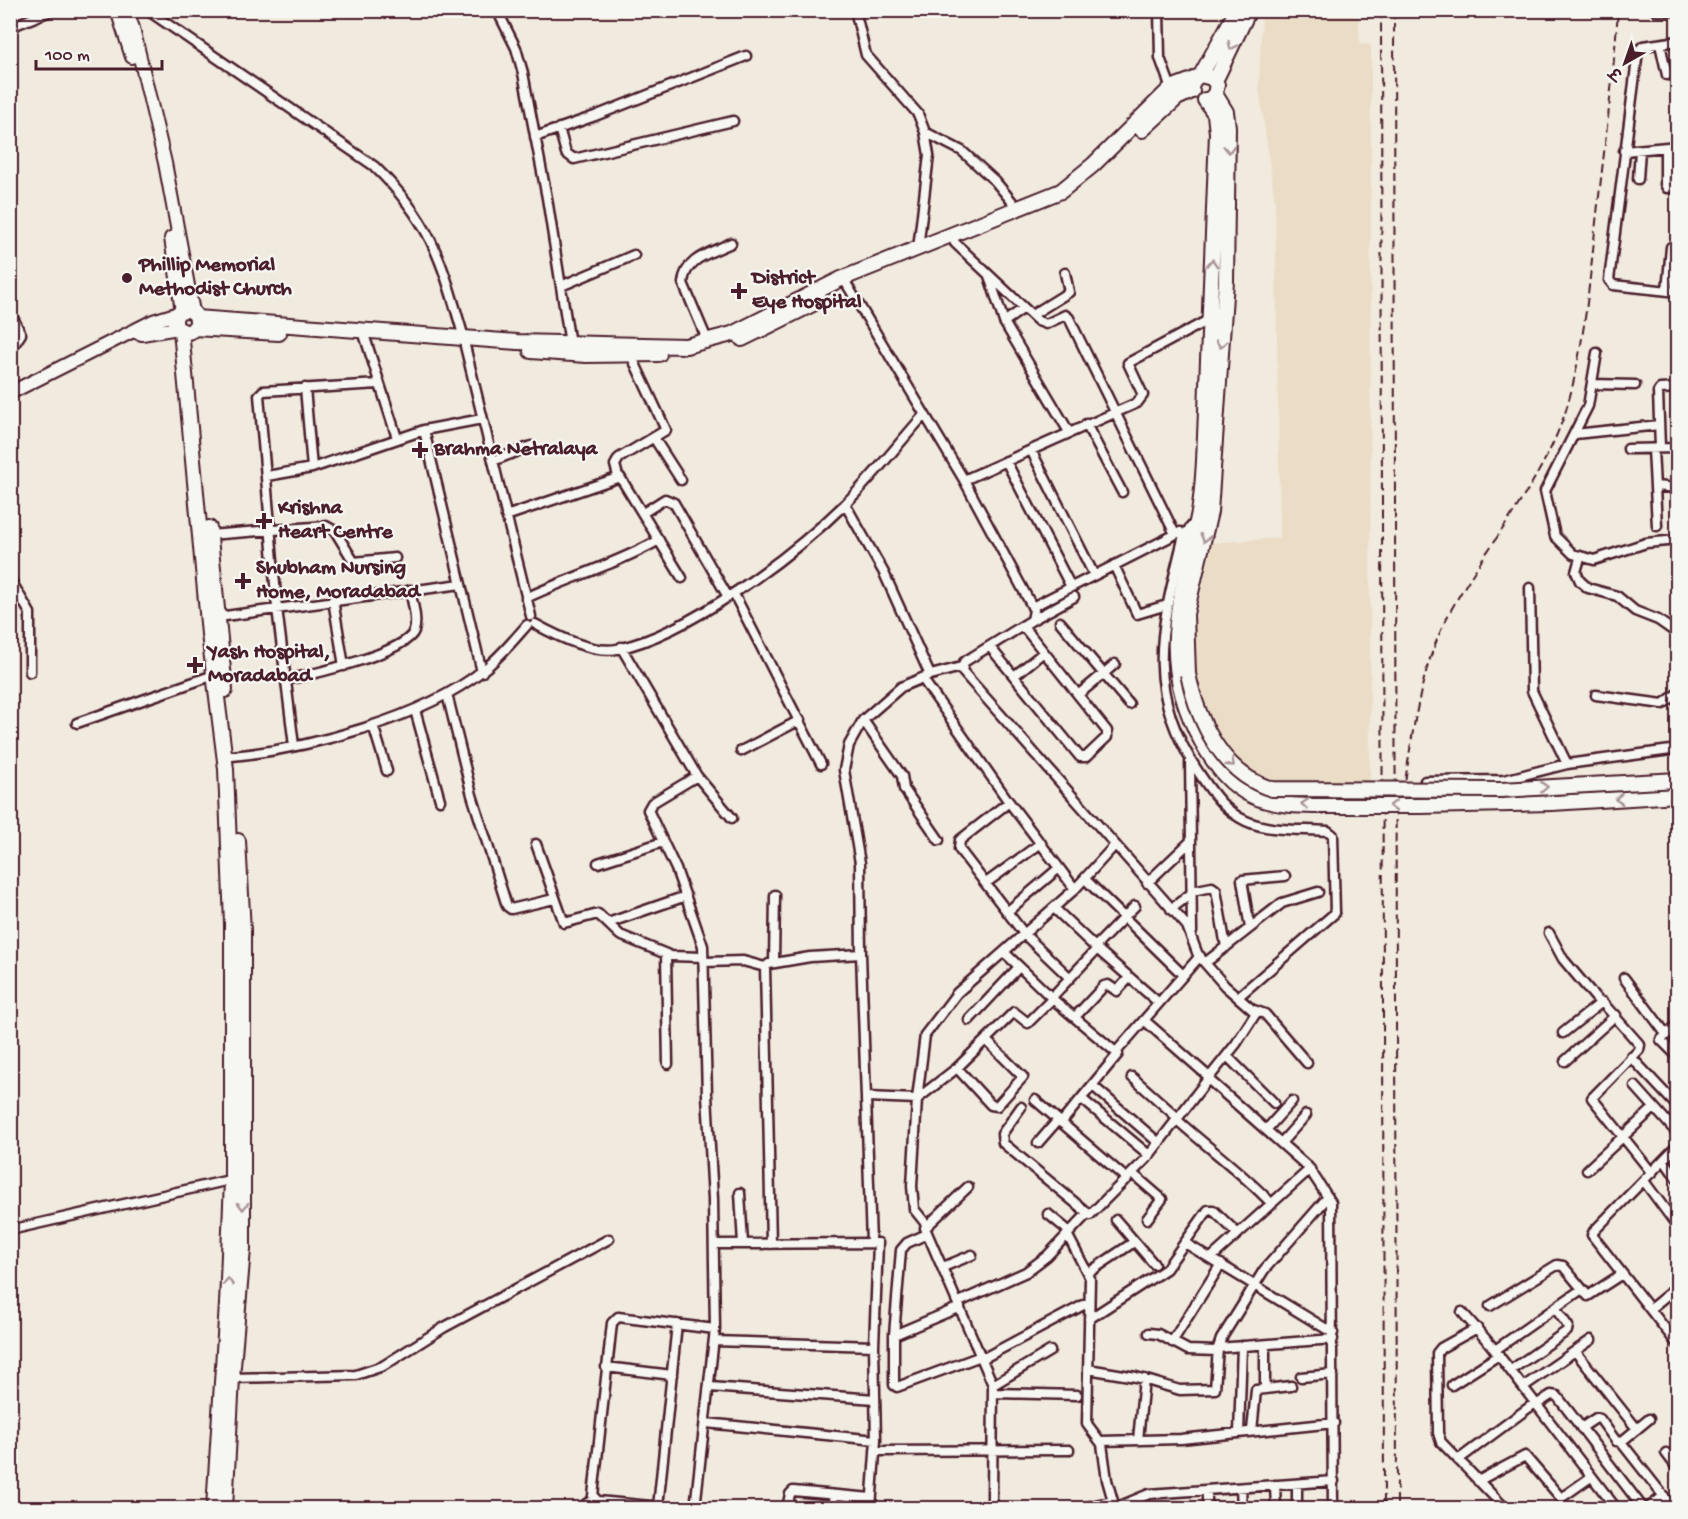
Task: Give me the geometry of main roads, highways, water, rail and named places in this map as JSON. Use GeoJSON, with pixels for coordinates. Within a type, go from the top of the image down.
{"type":"FeatureCollection","features":[{"type":"Feature","properties":{"kind":"main road"},"geometry":{"type":"LineString","coordinates":[[186,321],[465,342],[586,356],[692,354],[734,342],[845,282],[955,243],[1059,202],[1090,180],[1166,106],[1196,82],[1237,10]]}},
{"type":"Feature","properties":{"kind":"main road"},"geometry":{"type":"LineString","coordinates":[[1196,82],[1197,98],[1212,92],[1249,10]]}},
{"type":"Feature","properties":{"kind":"main road"},"geometry":{"type":"LineString","coordinates":[[465,342],[687,346],[732,334],[918,249],[1019,210],[1061,191],[1077,179],[1171,88],[1196,82],[1209,76],[1217,133],[1210,319],[1211,405],[1208,521],[1185,620],[1183,675],[1203,723],[1221,753],[1240,772],[1272,789],[1501,790],[1677,780]]}},
{"type":"Feature","properties":{"kind":"main road"},"geometry":{"type":"LineString","coordinates":[[1212,92],[1226,112],[1229,166],[1226,281],[1204,461],[1174,632],[1193,726],[1214,764],[1241,789],[1269,801],[1315,805],[1421,806],[1552,803],[1677,795]]}},
{"type":"Feature","properties":{"kind":"main road"},"geometry":{"type":"LineString","coordinates":[[186,321],[232,756],[243,931],[237,1179],[214,1509]]}},
{"type":"Feature","properties":{"kind":"main road"},"geometry":{"type":"LineString","coordinates":[[186,321],[214,675],[226,769],[232,924],[237,1179],[243,1250],[232,1378],[225,1509]]}},
{"type":"Feature","properties":{"kind":"railway"},"geometry":{"type":"LineString","coordinates":[[1381,10],[1384,1508]]}},
{"type":"Feature","properties":{"kind":"railway"},"geometry":{"type":"LineString","coordinates":[[1394,10],[1397,1508]]}},
{"type":"Feature","properties":{"kind":"railway"},"geometry":{"type":"LineString","coordinates":[[1401,806],[1423,681],[1440,633],[1466,585],[1529,488],[1556,437],[1566,410],[1585,317],[1618,10]]}},
{"type":"Feature","properties":{"kind":"place","name":"Phillip Memorial Methodist Church"},"geometry":{"type":"Point","coordinates":[127,278]}},
{"type":"Feature","properties":{"kind":"place","name":"District Eye Hospital"},"geometry":{"type":"Point","coordinates":[739,291]}},
{"type":"Feature","properties":{"kind":"place","name":"Brahma Netralaya"},"geometry":{"type":"Point","coordinates":[420,450]}},
{"type":"Feature","properties":{"kind":"place","name":"Krishna Heart Centre"},"geometry":{"type":"Point","coordinates":[264,521]}},
{"type":"Feature","properties":{"kind":"place","name":"Shubham Nursing Home, Moradabad"},"geometry":{"type":"Point","coordinates":[243,581]}},
{"type":"Feature","properties":{"kind":"place","name":"Yash Hospital, Moradabad"},"geometry":{"type":"Point","coordinates":[195,665]}}]}
